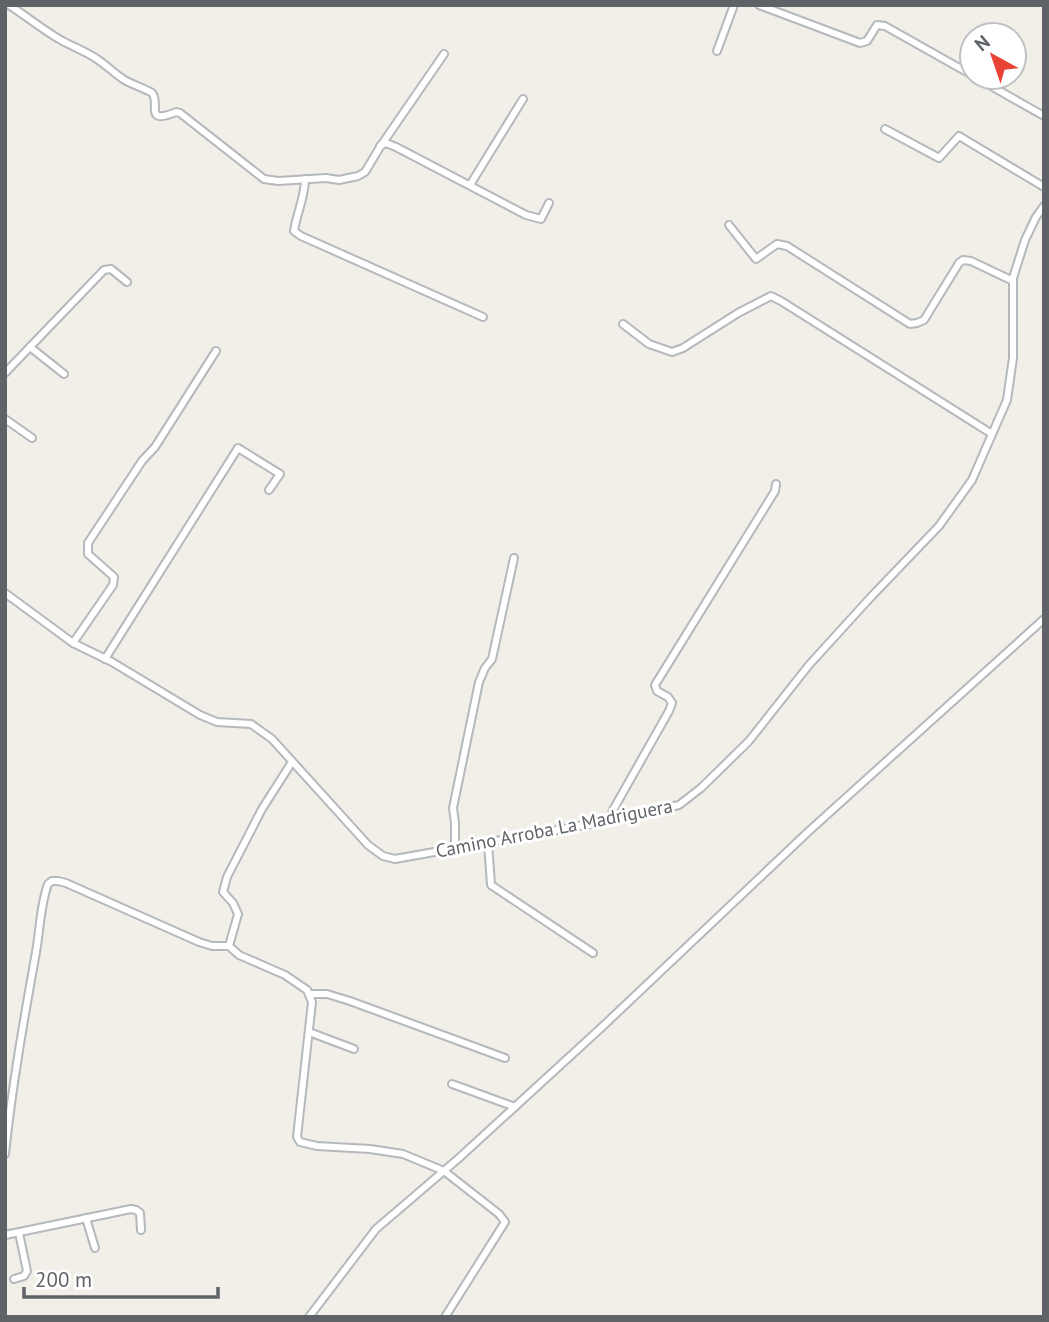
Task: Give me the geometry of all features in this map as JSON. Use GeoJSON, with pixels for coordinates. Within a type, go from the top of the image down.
{"type":"FeatureCollection","features":[{"type":"Feature","properties":{"kind":"street"},"geometry":{"type":"LineString","coordinates":[[9,5],[122,78],[152,93],[155,101],[153,108],[159,116],[180,113],[264,179],[278,181],[326,178],[340,180],[365,172],[444,54]]}},
{"type":"Feature","properties":{"kind":"street"},"geometry":{"type":"LineString","coordinates":[[717,51],[734,5]]}},
{"type":"Feature","properties":{"kind":"street"},"geometry":{"type":"LineString","coordinates":[[759,5],[860,43],[867,41],[877,25],[886,26],[958,67]]}},
{"type":"Feature","properties":{"kind":"street"},"geometry":{"type":"LineString","coordinates":[[1000,91],[1044,116]]}},
{"type":"Feature","properties":{"kind":"street"},"geometry":{"type":"LineString","coordinates":[[470,185],[523,100]]}},
{"type":"Feature","properties":{"kind":"street"},"geometry":{"type":"LineString","coordinates":[[885,129],[939,159],[959,136],[1044,187]]}},
{"type":"Feature","properties":{"kind":"street"},"geometry":{"type":"LineString","coordinates":[[380,147],[386,143],[396,147],[526,215],[541,219],[549,203]]}},
{"type":"Feature","properties":{"kind":"street"},"geometry":{"type":"LineString","coordinates":[[305,179],[305,194],[294,230],[301,236],[483,317]]}},
{"type":"Feature","properties":{"kind":"street","name":"Camino Arroba La Madriguera"},"geometry":{"type":"LineString","coordinates":[[5,593],[73,643],[200,715],[217,722],[251,724],[272,739],[368,845],[383,856],[395,859],[455,849],[679,805],[701,788],[749,741],[809,665],[939,526],[972,480],[1007,400],[1014,344],[1013,281],[1025,240],[1044,206]]}},
{"type":"Feature","properties":{"kind":"street"},"geometry":{"type":"LineString","coordinates":[[729,225],[756,258],[777,244],[787,246],[910,324],[924,320],[963,260],[971,261],[1013,281]]}},
{"type":"Feature","properties":{"kind":"street"},"geometry":{"type":"LineString","coordinates":[[5,373],[104,270],[111,269],[127,282]]}},
{"type":"Feature","properties":{"kind":"street"},"geometry":{"type":"LineString","coordinates":[[623,324],[649,344],[672,352],[771,296],[992,434]]}},
{"type":"Feature","properties":{"kind":"street"},"geometry":{"type":"LineString","coordinates":[[30,348],[64,374]]}},
{"type":"Feature","properties":{"kind":"street"},"geometry":{"type":"LineString","coordinates":[[73,643],[113,585],[114,577],[88,554],[88,543],[142,461],[169,426],[216,351]]}},
{"type":"Feature","properties":{"kind":"street"},"geometry":{"type":"LineString","coordinates":[[5,419],[32,438]]}},
{"type":"Feature","properties":{"kind":"street"},"geometry":{"type":"LineString","coordinates":[[105,659],[238,448],[280,474],[269,490]]}},
{"type":"Feature","properties":{"kind":"street"},"geometry":{"type":"LineString","coordinates":[[611,819],[613,810],[672,703],[668,697],[657,691],[655,685],[775,491],[776,484]]}},
{"type":"Feature","properties":{"kind":"street"},"geometry":{"type":"LineString","coordinates":[[455,849],[453,808],[458,783],[480,682],[492,659],[514,558]]}},
{"type":"Feature","properties":{"kind":"street"},"geometry":{"type":"LineString","coordinates":[[309,1317],[376,1229],[515,1107],[809,831],[1044,619]]}},
{"type":"Feature","properties":{"kind":"street"},"geometry":{"type":"LineString","coordinates":[[229,947],[238,914],[223,892],[227,877],[262,809],[292,762]]}},
{"type":"Feature","properties":{"kind":"street"},"geometry":{"type":"LineString","coordinates":[[488,842],[491,885],[593,953]]}},
{"type":"Feature","properties":{"kind":"street"},"geometry":{"type":"LineString","coordinates":[[5,1154],[43,900],[48,884],[52,881],[65,883],[199,942],[229,947],[239,955],[285,975],[307,990],[312,1002],[297,1137],[300,1142],[402,1154],[444,1171],[499,1214],[505,1222],[445,1317]]}},
{"type":"Feature","properties":{"kind":"street"},"geometry":{"type":"LineString","coordinates":[[309,994],[327,994],[350,1001],[505,1058]]}},
{"type":"Feature","properties":{"kind":"street"},"geometry":{"type":"LineString","coordinates":[[309,1032],[354,1049]]}},
{"type":"Feature","properties":{"kind":"street"},"geometry":{"type":"LineString","coordinates":[[452,1084],[515,1107]]}},
{"type":"Feature","properties":{"kind":"street"},"geometry":{"type":"LineString","coordinates":[[5,1235],[136,1210],[140,1213],[141,1230]]}},
{"type":"Feature","properties":{"kind":"street"},"geometry":{"type":"LineString","coordinates":[[86,1218],[95,1248]]}},
{"type":"Feature","properties":{"kind":"street"},"geometry":{"type":"LineString","coordinates":[[14,1279],[24,1276],[27,1271],[19,1233]]}}]}
